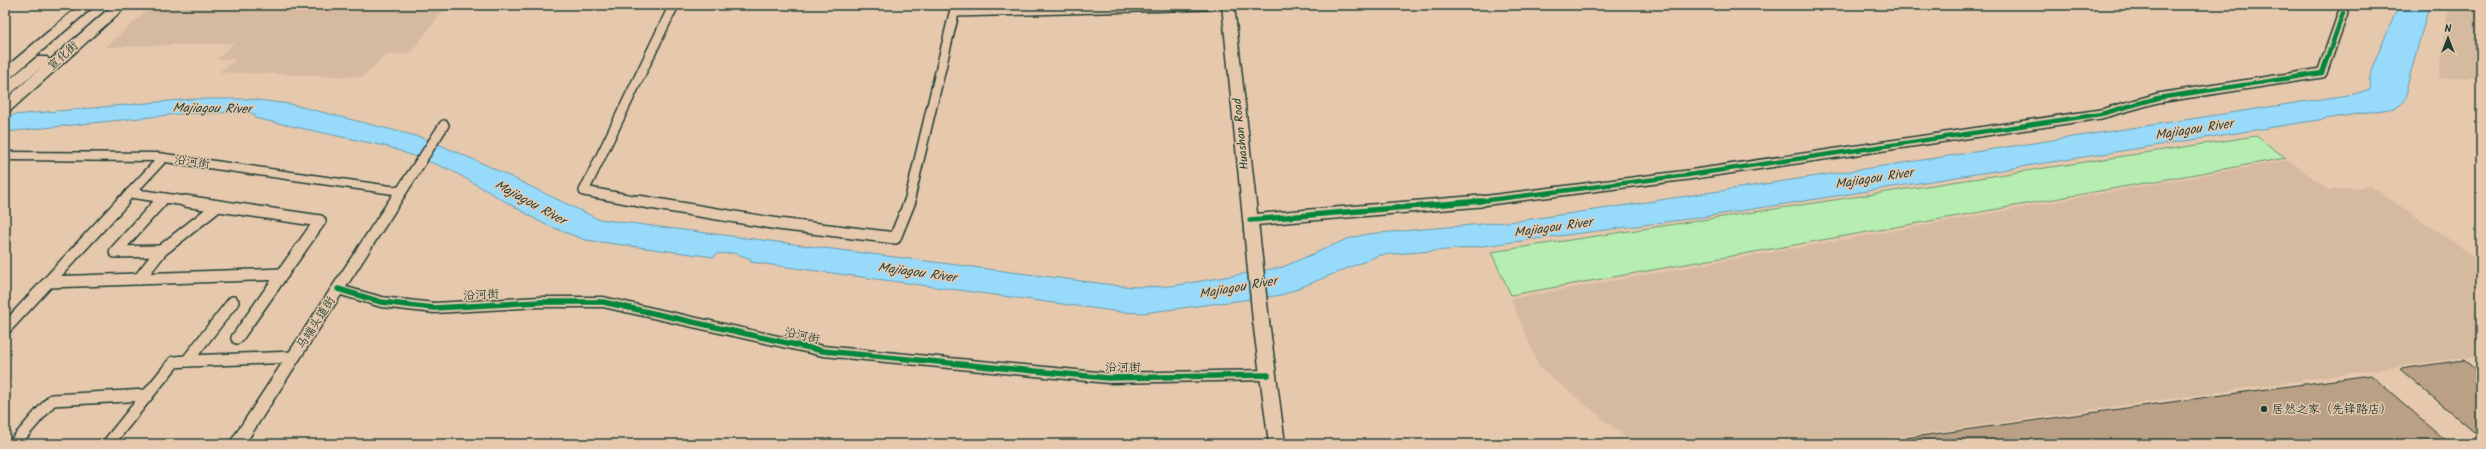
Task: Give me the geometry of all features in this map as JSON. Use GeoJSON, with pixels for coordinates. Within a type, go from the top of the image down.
{"type":"FeatureCollection","features":[{"type":"Feature","properties":{"kind":"highway"},"geometry":{"type":"LineString","coordinates":[[5,63],[76,5]]}},
{"type":"Feature","properties":{"kind":"highway","name":"宣化街"},"geometry":{"type":"LineString","coordinates":[[5,76],[88,5]]}},
{"type":"Feature","properties":{"kind":"highway"},"geometry":{"type":"LineString","coordinates":[[5,91],[109,5]]}},
{"type":"Feature","properties":{"kind":"highway","name":"宣化街"},"geometry":{"type":"LineString","coordinates":[[5,108],[121,5]]}},
{"type":"Feature","properties":{"kind":"main road","name":"Huashan Road"},"geometry":{"type":"LineString","coordinates":[[1228,5],[1261,321],[1277,444]]}},
{"type":"Feature","properties":{"kind":"street"},"geometry":{"type":"LineString","coordinates":[[674,5],[584,191],[666,207],[818,230],[895,238],[912,195],[956,8],[1210,5]]}},
{"type":"Feature","properties":{"kind":"street"},"geometry":{"type":"LineString","coordinates":[[1250,220],[1466,203],[1688,175],[2101,114],[2158,98],[2322,73],[2343,13]]}},
{"type":"Feature","properties":{"kind":"street"},"geometry":{"type":"LineString","coordinates":[[421,161],[444,125]]}},
{"type":"Feature","properties":{"kind":"street","name":"沿河街"},"geometry":{"type":"LineString","coordinates":[[5,156],[163,158],[402,191]]}},
{"type":"Feature","properties":{"kind":"street"},"geometry":{"type":"LineString","coordinates":[[5,329],[163,158]]}},
{"type":"Feature","properties":{"kind":"street","name":"马端头道街"},"geometry":{"type":"LineString","coordinates":[[237,444],[421,161]]}},
{"type":"Feature","properties":{"kind":"street"},"geometry":{"type":"LineString","coordinates":[[130,193],[320,221],[237,338]]}},
{"type":"Feature","properties":{"kind":"street"},"geometry":{"type":"LineString","coordinates":[[161,250],[116,252],[164,198]]}},
{"type":"Feature","properties":{"kind":"street"},"geometry":{"type":"LineString","coordinates":[[139,279],[161,250],[218,206]]}},
{"type":"Feature","properties":{"kind":"street"},"geometry":{"type":"LineString","coordinates":[[49,282],[283,274]]}},
{"type":"Feature","properties":{"kind":"street","name":"沿河街"},"geometry":{"type":"LineString","coordinates":[[338,289],[380,302],[434,308],[540,302],[603,302],[823,351],[1108,378],[1268,375]]}},
{"type":"Feature","properties":{"kind":"street"},"geometry":{"type":"LineString","coordinates":[[187,362],[233,302]]}},
{"type":"Feature","properties":{"kind":"street"},"geometry":{"type":"LineString","coordinates":[[108,444],[174,362],[294,357]]}},
{"type":"Feature","properties":{"kind":"street"},"geometry":{"type":"LineString","coordinates":[[14,444],[52,400],[147,395]]}},
{"type":"Feature","properties":{"kind":"shaded area"},"geometry":{"type":"Polygon","coordinates":[[[153,5],[448,5],[409,54],[386,55],[362,77],[219,72],[236,59],[216,60],[234,43],[106,47],[153,5]]]}},
{"type":"Feature","properties":{"kind":"shaded area"},"geometry":{"type":"Polygon","coordinates":[[[2445,5],[2481,5],[2481,78],[2439,78],[2448,9],[2445,5]]]}},
{"type":"Feature","properties":{"kind":"shaded area"},"geometry":{"type":"Polygon","coordinates":[[[2289,160],[2329,190],[2371,186],[2481,261],[2481,355],[1848,444],[1634,444],[1539,367],[1511,299],[2289,160]]]}},
{"type":"Feature","properties":{"kind":"green space"},"geometry":{"type":"Polygon","coordinates":[[[2256,136],[2286,158],[1511,295],[1491,252],[2256,136]]]}},
{"type":"Feature","properties":{"kind":"water","name":"Majiagou River"},"geometry":{"type":"Polygon","coordinates":[[[2399,5],[2429,6],[2407,86],[2407,97],[2402,104],[2395,108],[1696,218],[1460,249],[1380,255],[1282,295],[1143,313],[1121,312],[750,262],[751,259],[734,253],[716,254],[714,257],[585,240],[544,224],[451,170],[389,147],[254,118],[256,115],[248,112],[179,114],[5,132],[5,116],[13,115],[192,99],[249,99],[290,104],[424,138],[484,164],[598,219],[1121,286],[1172,286],[1283,267],[1347,239],[1367,234],[1517,221],[2354,94],[2370,89],[2371,70],[2399,5]]]}},
{"type":"Feature","properties":{"kind":"building"},"geometry":{"type":"Polygon","coordinates":[[[2464,360],[2481,374],[2481,438],[2400,369],[2464,360]]]}},
{"type":"Feature","properties":{"kind":"building","name":"居然之家（先锋路店）"},"geometry":{"type":"Polygon","coordinates":[[[2371,375],[2450,444],[1905,444],[1905,438],[2371,375]]]}},
{"type":"Feature","properties":{"kind":"cycle path"},"geometry":{"type":"LineString","coordinates":[[1250,220],[1466,203],[1688,175],[2101,114],[2158,98],[2322,73],[2343,13]]}},
{"type":"Feature","properties":{"kind":"cycle path"},"geometry":{"type":"LineString","coordinates":[[338,289],[381,302],[434,308],[540,302],[603,302],[823,351],[1108,378],[1268,375]]}},
{"type":"Feature","properties":{"kind":"place","name":"居然之家（先锋路店）"},"geometry":{"type":"Point","coordinates":[2264,409]}}]}
